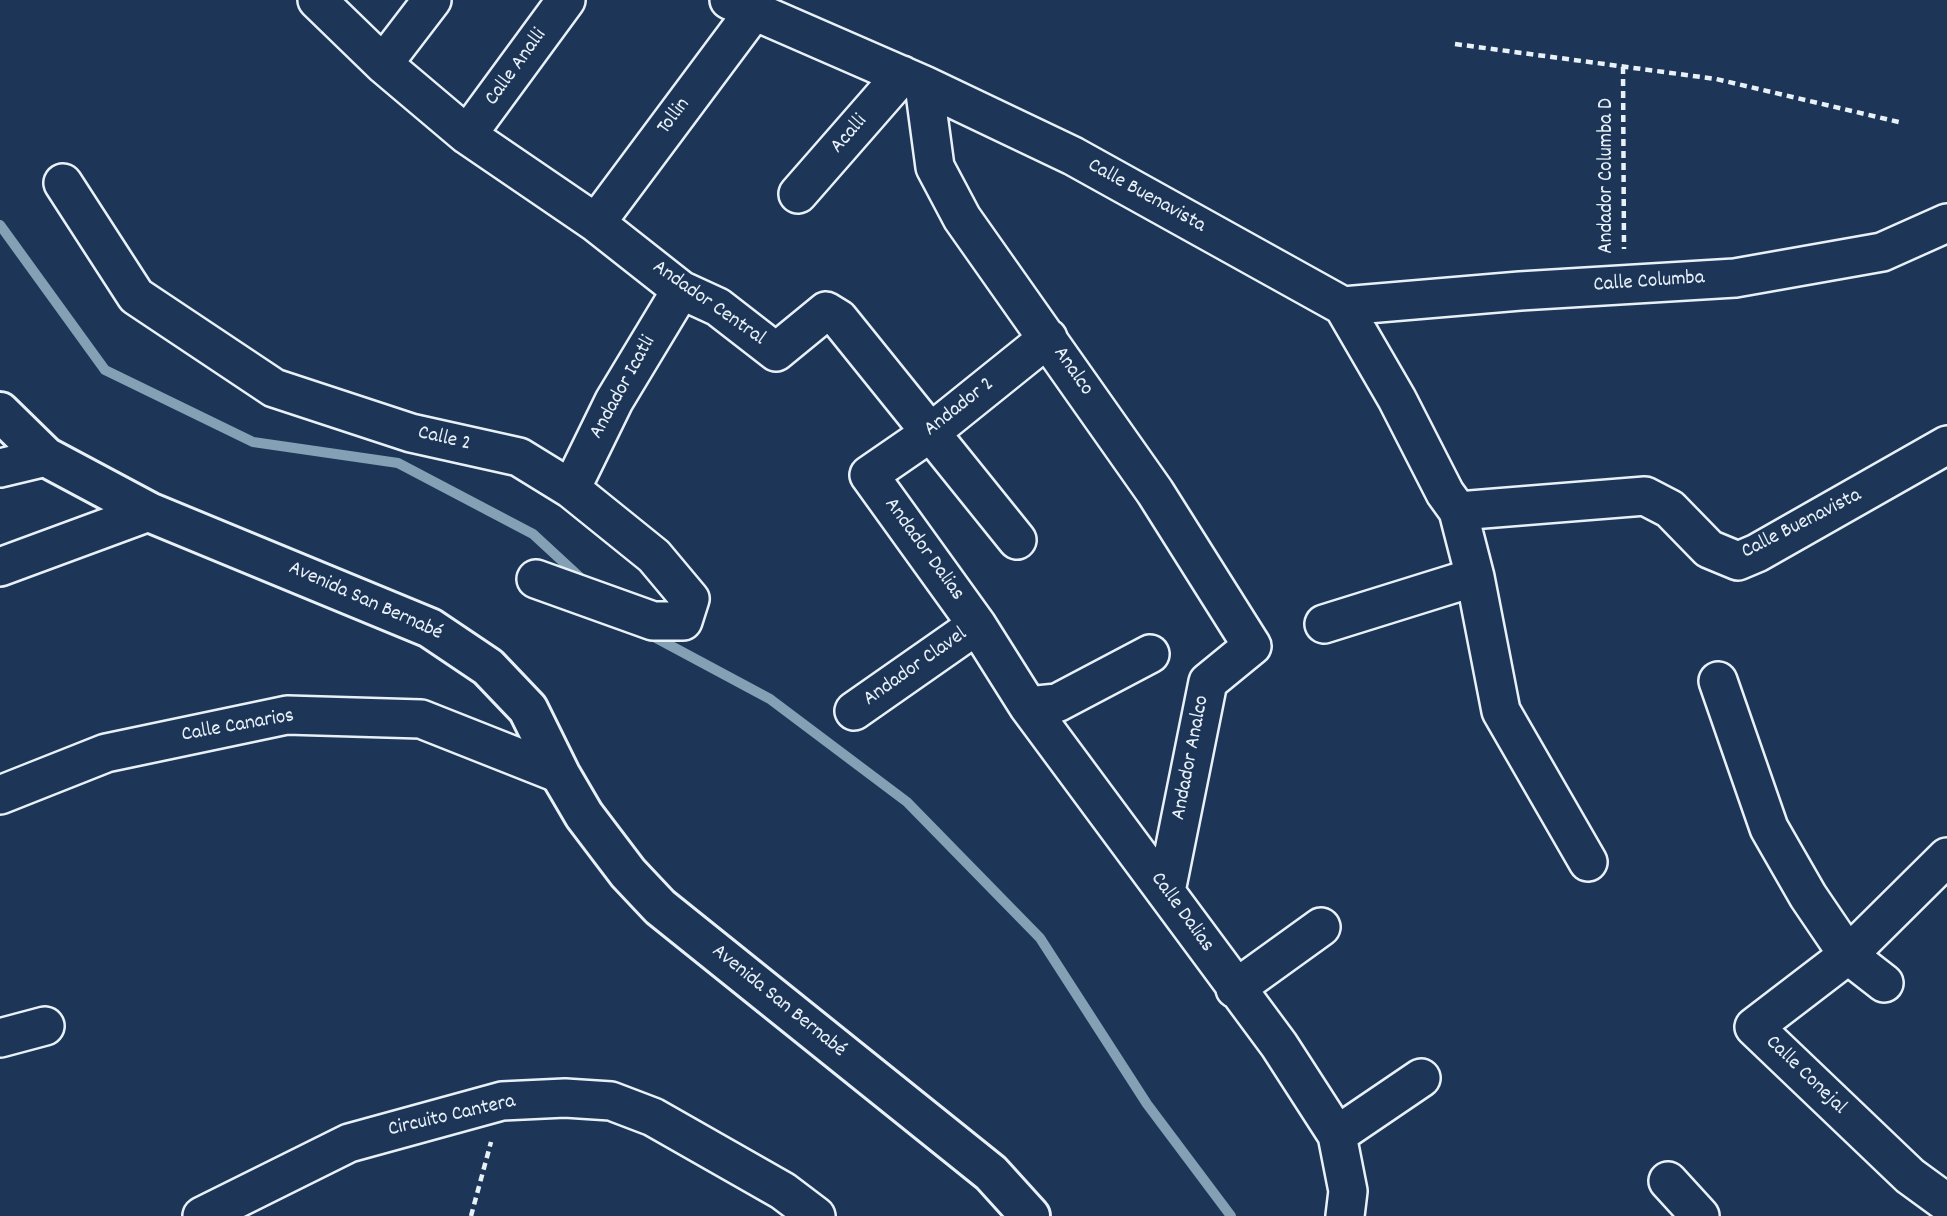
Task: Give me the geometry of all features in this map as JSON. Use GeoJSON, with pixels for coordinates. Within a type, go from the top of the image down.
{"type":"FeatureCollection","features":[{"type":"Feature","properties":{"kind":"main road","name":"Avenida San Bernabé"},"geometry":{"type":"LineString","coordinates":[[0,412],[46,457],[149,512],[430,628],[488,667],[528,709],[560,774],[592,825],[628,873],[660,907],[991,1173],[1030,1216]]}},
{"type":"Feature","properties":{"kind":"street","name":"Andador Central"},"geometry":{"type":"LineString","coordinates":[[317,0],[383,64],[467,135],[596,223],[681,290],[718,307],[776,352],[826,311],[839,319],[1017,540]]}},
{"type":"Feature","properties":{"kind":"street"},"geometry":{"type":"LineString","coordinates":[[383,64],[432,0]]}},
{"type":"Feature","properties":{"kind":"street","name":"Calle Analli"},"geometry":{"type":"LineString","coordinates":[[467,135],[566,0]]}},
{"type":"Feature","properties":{"kind":"street","name":"Calle Buenavista"},"geometry":{"type":"LineString","coordinates":[[742,5],[913,80],[1073,156],[1343,306]]}},
{"type":"Feature","properties":{"kind":"street","name":"Tollin"},"geometry":{"type":"LineString","coordinates":[[596,223],[742,5]]}},
{"type":"Feature","properties":{"kind":"street","name":"Acalli"},"geometry":{"type":"LineString","coordinates":[[798,194],[913,80]]}},
{"type":"Feature","properties":{"kind":"street","name":"Analco"},"geometry":{"type":"LineString","coordinates":[[913,80],[935,167],[962,218],[1155,492],[1252,646]]}},
{"type":"Feature","properties":{"kind":"street","name":"Calle 2"},"geometry":{"type":"LineString","coordinates":[[63,183],[136,296],[274,388],[411,433],[519,457],[571,489],[654,556],[690,599],[683,621],[653,621],[548,583]]}},
{"type":"Feature","properties":{"kind":"street","name":"Calle Columba"},"geometry":{"type":"LineString","coordinates":[[1343,306],[1735,278],[1882,252],[1947,223]]}},
{"type":"Feature","properties":{"kind":"street","name":"Andador Icatli"},"geometry":{"type":"LineString","coordinates":[[571,489],[614,401],[681,290]]}},
{"type":"Feature","properties":{"kind":"street"},"geometry":{"type":"LineString","coordinates":[[1343,306],[1397,399],[1445,493],[1458,511],[1475,577],[1501,711],[1588,862]]}},
{"type":"Feature","properties":{"kind":"street","name":"Andador 2"},"geometry":{"type":"LineString","coordinates":[[869,475],[930,433],[1048,338]]}},
{"type":"Feature","properties":{"kind":"street","name":"Calle Buenavista"},"geometry":{"type":"LineString","coordinates":[[1458,511],[1645,496],[1670,509],[1709,549],[1738,561],[1768,547],[1947,445]]}},
{"type":"Feature","properties":{"kind":"street"},"geometry":{"type":"LineString","coordinates":[[0,468],[46,457]]}},
{"type":"Feature","properties":{"kind":"street","name":"Andador Dalias"},"geometry":{"type":"LineString","coordinates":[[869,475],[977,625]]}},
{"type":"Feature","properties":{"kind":"street"},"geometry":{"type":"LineString","coordinates":[[0,567],[149,512]]}},
{"type":"Feature","properties":{"kind":"street"},"geometry":{"type":"LineString","coordinates":[[1324,624],[1475,577]]}},
{"type":"Feature","properties":{"kind":"street","name":"Calle Dalias"},"geometry":{"type":"LineString","coordinates":[[977,625],[1028,706],[1279,1045],[1336,1135],[1348,1191],[1345,1216]]}},
{"type":"Feature","properties":{"kind":"street","name":"Andador Clavel"},"geometry":{"type":"LineString","coordinates":[[854,711],[977,625]]}},
{"type":"Feature","properties":{"kind":"street","name":"Andador Analco"},"geometry":{"type":"LineString","coordinates":[[1166,891],[1208,682],[1252,646]]}},
{"type":"Feature","properties":{"kind":"street"},"geometry":{"type":"LineString","coordinates":[[1028,706],[1057,703],[1150,654]]}},
{"type":"Feature","properties":{"kind":"street"},"geometry":{"type":"LineString","coordinates":[[1718,681],[1769,828],[1808,896],[1848,955],[1884,982]]}},
{"type":"Feature","properties":{"kind":"street","name":"Calle Canarios"},"geometry":{"type":"LineString","coordinates":[[0,795],[106,752],[287,715],[421,719],[560,774]]}},
{"type":"Feature","properties":{"kind":"street"},"geometry":{"type":"LineString","coordinates":[[1848,955],[1947,857]]}},
{"type":"Feature","properties":{"kind":"street"},"geometry":{"type":"LineString","coordinates":[[1235,989],[1321,927]]}},
{"type":"Feature","properties":{"kind":"street","name":"Calle Conejal"},"geometry":{"type":"LineString","coordinates":[[1848,955],[1754,1027],[1910,1175],[1947,1203]]}},
{"type":"Feature","properties":{"kind":"street"},"geometry":{"type":"LineString","coordinates":[[0,1038],[45,1026]]}},
{"type":"Feature","properties":{"kind":"street"},"geometry":{"type":"LineString","coordinates":[[1336,1135],[1421,1078]]}},
{"type":"Feature","properties":{"kind":"street","name":"Circuito Cantera"},"geometry":{"type":"LineString","coordinates":[[202,1216],[349,1143],[502,1101],[565,1098],[611,1101],[653,1117],[783,1191],[816,1216]]}},
{"type":"Feature","properties":{"kind":"street"},"geometry":{"type":"LineString","coordinates":[[1668,1181],[1700,1216]]}},
{"type":"Feature","properties":{"kind":"path"},"geometry":{"type":"LineString","coordinates":[[1455,44],[1716,79],[1903,123]]}},
{"type":"Feature","properties":{"kind":"path","name":"Andador Columba D"},"geometry":{"type":"LineString","coordinates":[[1623,67],[1624,285]]}},
{"type":"Feature","properties":{"kind":"path"},"geometry":{"type":"LineString","coordinates":[[471,1216],[502,1101]]}},
{"type":"Feature","properties":{"kind":"waterway"},"geometry":{"type":"LineString","coordinates":[[0,225],[105,370],[253,442],[398,463],[533,534],[585,582]]}},
{"type":"Feature","properties":{"kind":"waterway"},"geometry":{"type":"LineString","coordinates":[[645,632],[770,699],[907,802],[1040,938],[1147,1104],[1231,1216]]}}]}
